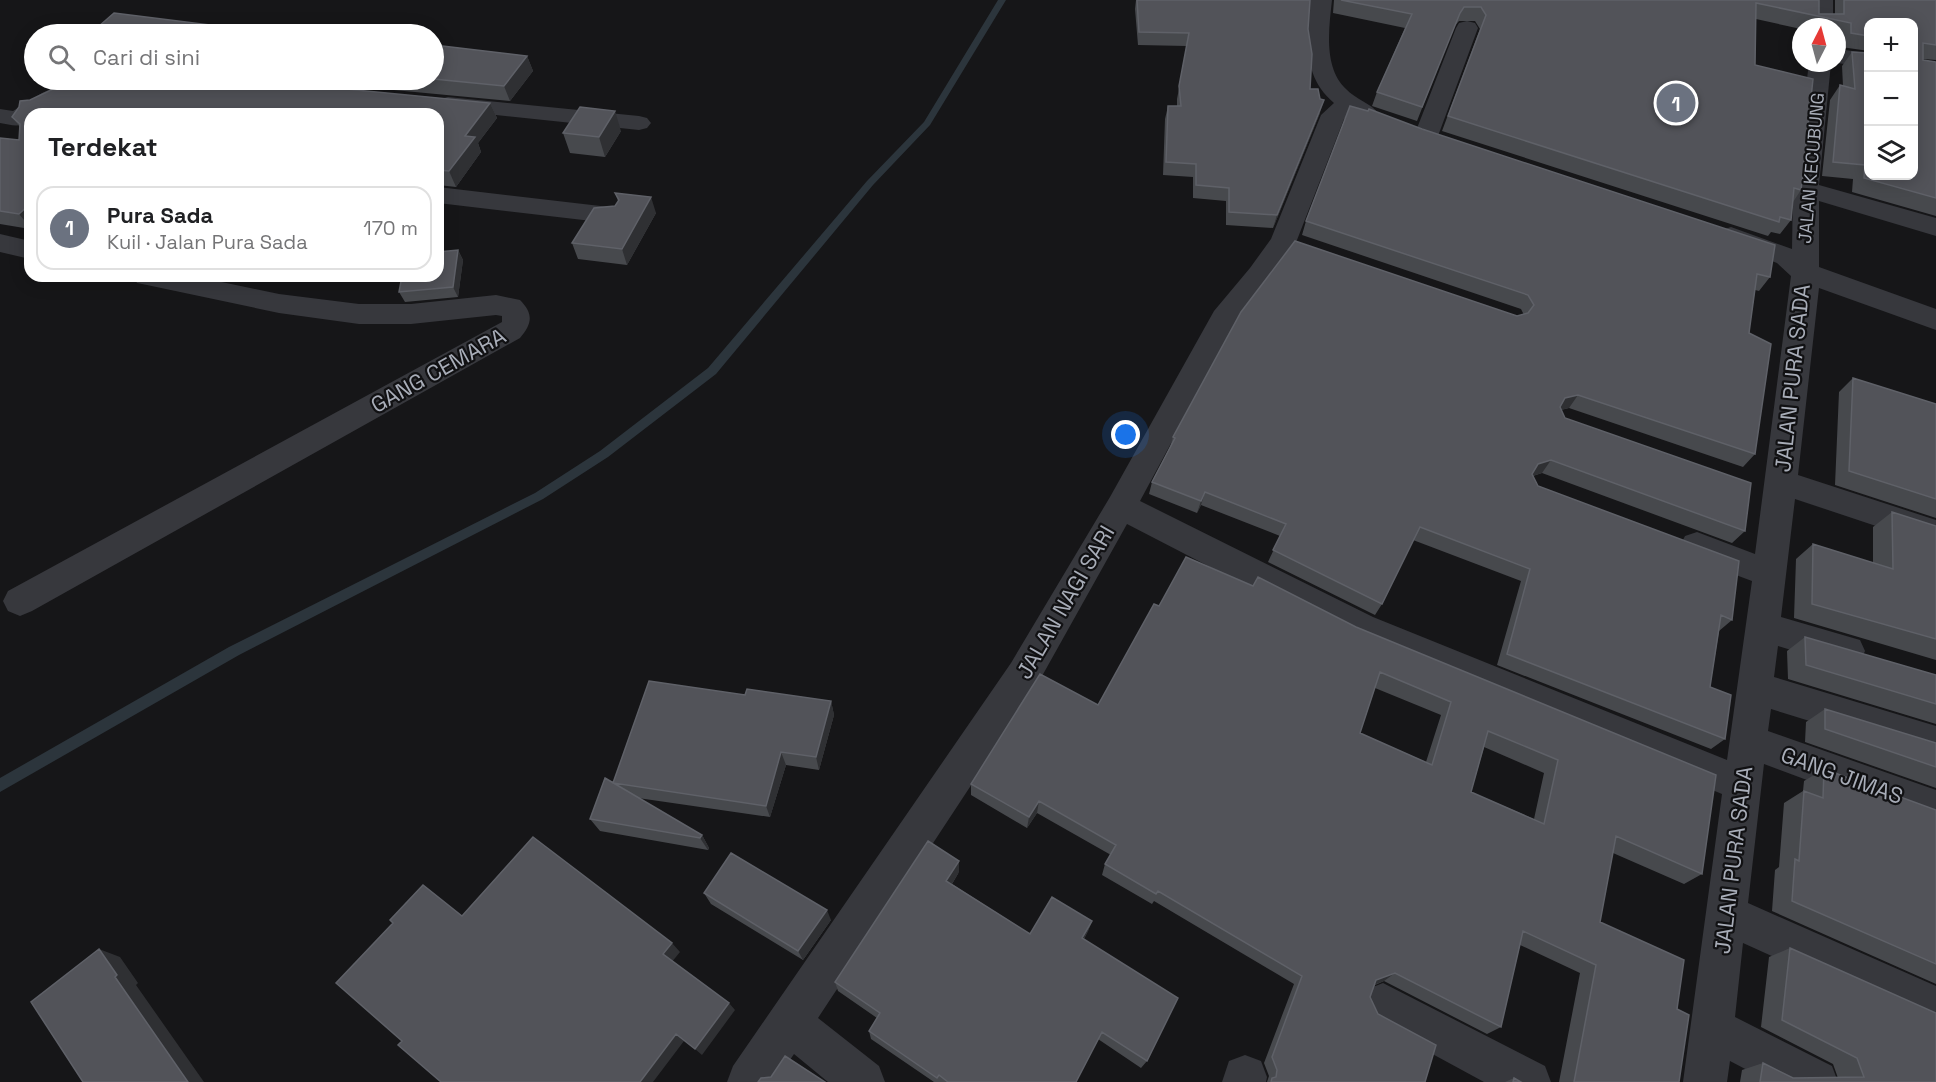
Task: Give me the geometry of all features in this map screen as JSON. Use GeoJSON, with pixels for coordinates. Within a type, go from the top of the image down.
{"type":"FeatureCollection","features":[{"type":"Feature","properties":{"kind":"street"},"geometry":{"type":"LineString","coordinates":[[1321,0],[1318,24],[1321,70],[1330,89],[1347,105],[1417,132],[1467,28]]}},
{"type":"Feature","properties":{"kind":"street"},"geometry":{"type":"LineString","coordinates":[[1822,0],[1822,18]]}},
{"type":"Feature","properties":{"kind":"street"},"geometry":{"type":"LineString","coordinates":[[1846,57],[1864,59]]}},
{"type":"Feature","properties":{"kind":"street","name":"JALAN KECUBUNG"},"geometry":{"type":"LineString","coordinates":[[1804,272],[1806,189],[1819,72]]}},
{"type":"Feature","properties":{"kind":"street"},"geometry":{"type":"LineString","coordinates":[[35,108],[68,90]]}},
{"type":"Feature","properties":{"kind":"street"},"geometry":{"type":"LineString","coordinates":[[427,102],[639,123]]}},
{"type":"Feature","properties":{"kind":"street","name":"JALAN NAGI SARI"},"geometry":{"type":"LineString","coordinates":[[749,1082],[1024,674],[1121,506],[1224,318],[1260,275],[1295,244],[1333,115],[1347,105]]}},
{"type":"Feature","properties":{"kind":"street"},"geometry":{"type":"LineString","coordinates":[[10,125],[24,116]]}},
{"type":"Feature","properties":{"kind":"street"},"geometry":{"type":"LineString","coordinates":[[1806,189],[1936,226]]}},
{"type":"Feature","properties":{"kind":"street"},"geometry":{"type":"LineString","coordinates":[[444,196],[609,215]]}},
{"type":"Feature","properties":{"kind":"street","name":"JALAN PURA SADA"},"geometry":{"type":"LineString","coordinates":[[1705,228],[1766,247],[1787,257],[1804,272],[1805,292],[1772,488],[1769,573],[1705,1082]]}},
{"type":"Feature","properties":{"kind":"street"},"geometry":{"type":"LineString","coordinates":[[0,243],[24,249]]}},
{"type":"Feature","properties":{"kind":"street"},"geometry":{"type":"LineString","coordinates":[[1804,272],[1936,320]]}},
{"type":"Feature","properties":{"kind":"street","name":"GANG CEMARA"},"geometry":{"type":"LineString","coordinates":[[20,601],[510,331],[516,324],[516,313],[510,307],[496,305],[396,315],[360,314],[327,311],[178,282]]}},
{"type":"Feature","properties":{"kind":"street"},"geometry":{"type":"LineString","coordinates":[[1772,488],[1936,533]]}},
{"type":"Feature","properties":{"kind":"street"},"geometry":{"type":"LineString","coordinates":[[1121,506],[1361,628],[1742,784]]}},
{"type":"Feature","properties":{"kind":"street"},"geometry":{"type":"LineString","coordinates":[[1671,537],[1769,573]]}},
{"type":"Feature","properties":{"kind":"street"},"geometry":{"type":"LineString","coordinates":[[1762,626],[1879,660]]}},
{"type":"Feature","properties":{"kind":"street"},"geometry":{"type":"LineString","coordinates":[[1755,688],[1936,743]]}},
{"type":"Feature","properties":{"kind":"street","name":"GANG JIMAS"},"geometry":{"type":"LineString","coordinates":[[1748,741],[1936,809]]}},
{"type":"Feature","properties":{"kind":"street"},"geometry":{"type":"LineString","coordinates":[[1726,914],[1936,1008]]}},
{"type":"Feature","properties":{"kind":"street"},"geometry":{"type":"LineString","coordinates":[[1383,1004],[1529,1082]]}},
{"type":"Feature","properties":{"kind":"street"},"geometry":{"type":"LineString","coordinates":[[790,1023],[862,1082]]}},
{"type":"Feature","properties":{"kind":"street"},"geometry":{"type":"LineString","coordinates":[[1711,1029],[1816,1082]]}},
{"type":"Feature","properties":{"kind":"building"},"geometry":{"type":"Polygon","coordinates":[[[1137,0],[1310,0],[1308,29],[1312,54],[1310,89],[1318,89],[1320,99],[1324,100],[1277,215],[1229,212],[1229,188],[1196,185],[1196,164],[1166,162],[1168,106],[1181,106],[1179,86],[1189,33],[1139,32],[1137,0]]]}},
{"type":"Feature","properties":{"kind":"building"},"geometry":{"type":"Polygon","coordinates":[[[1341,0],[1819,0],[1819,14],[1844,14],[1844,0],[1936,0],[1936,45],[1923,43],[1923,60],[1936,62],[1936,198],[1871,180],[1918,180],[1918,18],[1864,18],[1864,35],[1851,33],[1851,23],[1846,22],[1846,18],[1827,18],[1756,3],[1755,65],[1813,79],[1801,190],[1794,188],[1791,220],[1780,217],[1779,222],[1448,116],[1486,15],[1481,7],[1464,7],[1460,13],[1422,107],[1377,92],[1412,14],[1341,0]]]}},
{"type":"Feature","properties":{"kind":"building"},"geometry":{"type":"Polygon","coordinates":[[[114,13],[202,24],[101,24],[114,13]]]}},
{"type":"Feature","properties":{"kind":"building"},"geometry":{"type":"Polygon","coordinates":[[[444,46],[527,56],[504,86],[444,80],[444,46]]]}},
{"type":"Feature","properties":{"kind":"building"},"geometry":{"type":"Polygon","coordinates":[[[1852,52],[1864,53],[1864,165],[1833,162],[1840,85],[1855,89],[1852,52]]]}},
{"type":"Feature","properties":{"kind":"building"},"geometry":{"type":"Polygon","coordinates":[[[51,90],[356,90],[490,103],[465,136],[475,137],[449,171],[444,171],[444,108],[24,108],[24,209],[19,214],[0,211],[0,138],[19,140],[20,124],[12,117],[20,101],[30,100],[51,90]]]}},
{"type":"Feature","properties":{"kind":"building"},"geometry":{"type":"Polygon","coordinates":[[[1350,106],[1368,111],[1369,109],[1422,129],[1775,245],[1770,277],[1757,274],[1749,333],[1771,344],[1755,454],[1578,395],[1565,398],[1560,407],[1565,418],[1751,483],[1745,531],[1551,460],[1538,464],[1532,474],[1538,486],[1739,561],[1732,620],[1721,615],[1710,687],[1731,695],[1725,739],[1507,654],[1530,569],[1420,527],[1382,604],[1273,550],[1286,524],[1205,492],[1201,501],[1152,482],[1175,438],[1173,437],[1241,312],[1295,241],[1517,316],[1528,313],[1534,305],[1528,295],[1306,221],[1350,106]]]}},
{"type":"Feature","properties":{"kind":"building"},"geometry":{"type":"Polygon","coordinates":[[[580,107],[615,111],[599,137],[563,133],[580,107]]]}},
{"type":"Feature","properties":{"kind":"building"},"geometry":{"type":"Polygon","coordinates":[[[615,193],[651,197],[622,249],[572,243],[594,208],[615,206],[619,200],[615,193]]]}},
{"type":"Feature","properties":{"kind":"building"},"geometry":{"type":"Polygon","coordinates":[[[458,250],[453,287],[399,292],[401,282],[444,282],[444,251],[458,250]]]}},
{"type":"Feature","properties":{"kind":"building"},"geometry":{"type":"Polygon","coordinates":[[[1853,378],[1936,404],[1936,499],[1849,471],[1853,378]]]}},
{"type":"Feature","properties":{"kind":"building"},"geometry":{"type":"Polygon","coordinates":[[[1892,512],[1936,526],[1936,639],[1812,604],[1813,544],[1893,569],[1892,512]]]}},
{"type":"Feature","properties":{"kind":"building"},"geometry":{"type":"Polygon","coordinates":[[[1186,557],[1253,586],[1258,577],[1356,627],[1716,775],[1702,874],[1616,836],[1600,922],[1684,960],[1677,1009],[1689,1015],[1679,1082],[1574,1082],[1596,965],[1523,931],[1501,1027],[1395,973],[1376,980],[1370,997],[1378,1014],[1436,1045],[1425,1082],[1271,1082],[1272,1078],[1276,1077],[1277,1070],[1272,1057],[1302,976],[1158,891],[1156,894],[1105,864],[1116,845],[1039,801],[1029,817],[971,784],[1040,674],[1098,705],[1154,604],[1159,606],[1186,557]],[[1380,672],[1360,733],[1432,765],[1451,702],[1380,672]],[[1488,731],[1471,792],[1544,824],[1558,760],[1488,731]]]}},
{"type":"Feature","properties":{"kind":"building"},"geometry":{"type":"Polygon","coordinates":[[[1805,637],[1936,675],[1936,704],[1806,665],[1805,637]]]}},
{"type":"Feature","properties":{"kind":"building"},"geometry":{"type":"Polygon","coordinates":[[[649,681],[745,695],[747,689],[831,701],[816,757],[781,752],[766,806],[613,783],[649,681]]]}},
{"type":"Feature","properties":{"kind":"building"},"geometry":{"type":"Polygon","coordinates":[[[1825,709],[1936,743],[1936,767],[1825,729],[1825,709]]]}},
{"type":"Feature","properties":{"kind":"building"},"geometry":{"type":"Polygon","coordinates":[[[1824,769],[1936,810],[1936,964],[1792,901],[1795,859],[1799,861],[1804,791],[1823,798],[1824,769]]]}},
{"type":"Feature","properties":{"kind":"building"},"geometry":{"type":"Polygon","coordinates":[[[605,778],[702,835],[700,838],[590,819],[605,778]]]}},
{"type":"Feature","properties":{"kind":"building"},"geometry":{"type":"Polygon","coordinates":[[[533,837],[672,943],[663,954],[729,1003],[695,1049],[676,1034],[640,1082],[441,1082],[398,1045],[402,1041],[336,983],[393,923],[390,920],[423,885],[462,916],[533,837]]]}},
{"type":"Feature","properties":{"kind":"building"},"geometry":{"type":"Polygon","coordinates":[[[928,841],[959,861],[946,881],[1030,934],[1052,897],[1092,921],[1082,938],[1178,998],[1147,1061],[1102,1032],[1076,1082],[948,1082],[939,1075],[937,1078],[869,1031],[880,1013],[835,982],[928,841]]]}},
{"type":"Feature","properties":{"kind":"building"},"geometry":{"type":"Polygon","coordinates":[[[731,853],[827,910],[798,951],[704,893],[731,853]]]}},
{"type":"Feature","properties":{"kind":"building"},"geometry":{"type":"Polygon","coordinates":[[[1790,948],[1936,1013],[1936,1082],[1760,1082],[1763,1063],[1793,1078],[1864,1077],[1857,1058],[1782,1020],[1790,948]]]}},
{"type":"Feature","properties":{"kind":"building"},"geometry":{"type":"Polygon","coordinates":[[[99,949],[117,975],[115,977],[188,1082],[83,1082],[31,1002],[99,949]]]}},
{"type":"Feature","properties":{"kind":"building"},"geometry":{"type":"Polygon","coordinates":[[[785,1056],[825,1082],[758,1082],[761,1078],[771,1077],[785,1056]]]}},
{"type":"Feature","properties":{"kind":"waterway"},"geometry":{"type":"LineString","coordinates":[[0,785],[234,651],[539,496],[604,454],[712,371],[870,183],[927,123],[1002,0]]}},
{"type":"Feature","properties":{"kind":"place","name":"Pura Sada"},"geometry":{"type":"Point","coordinates":[1676,103]}}]}
